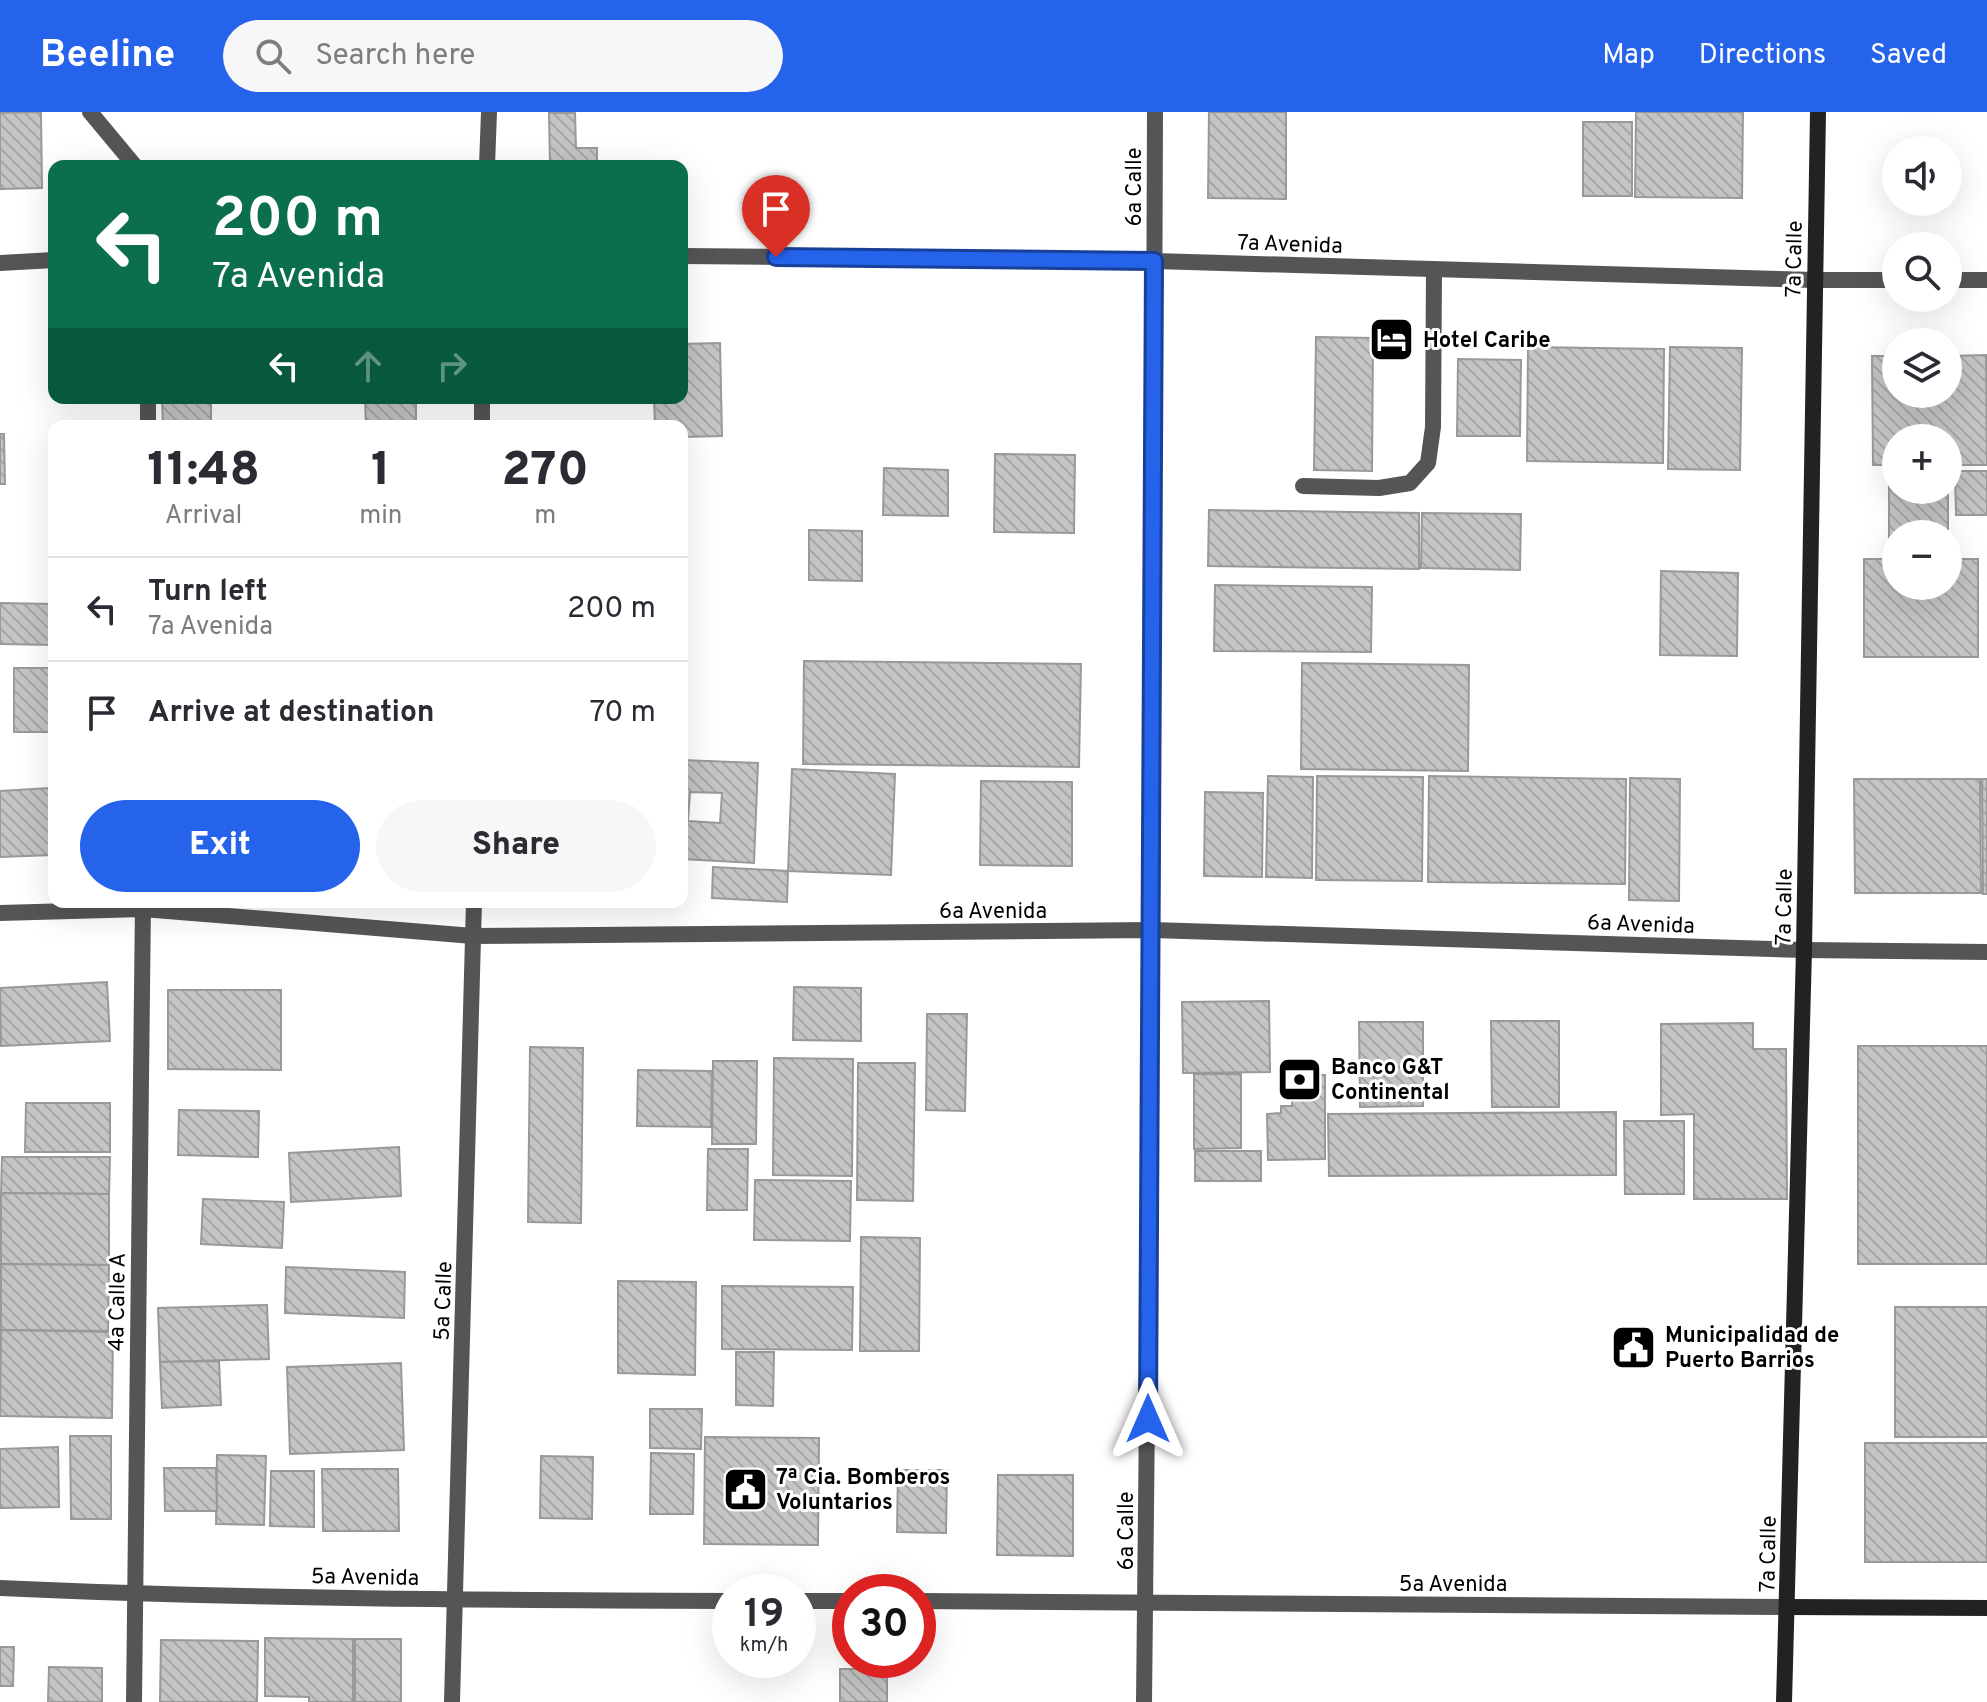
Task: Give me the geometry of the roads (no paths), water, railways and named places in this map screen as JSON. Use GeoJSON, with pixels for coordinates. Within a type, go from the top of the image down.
{"type":"FeatureCollection","features":[{"type":"Feature","properties":{"kind":"street"},"geometry":{"type":"LineString","coordinates":[[90,112],[130,160]]}},
{"type":"Feature","properties":{"kind":"street"},"geometry":{"type":"LineString","coordinates":[[487,160],[489,112]]}},
{"type":"Feature","properties":{"kind":"street","name":"6a Calle"},"geometry":{"type":"LineString","coordinates":[[1144,1702],[1152,930],[1155,112]]}},
{"type":"Feature","properties":{"kind":"street","name":"7a Calle"},"geometry":{"type":"LineString","coordinates":[[1784,1702],[1804,950],[1818,112]]}},
{"type":"Feature","properties":{"kind":"street","name":"7a Avenida"},"geometry":{"type":"LineString","coordinates":[[688,256],[1154,261],[1882,280]]}},
{"type":"Feature","properties":{"kind":"street"},"geometry":{"type":"LineString","coordinates":[[0,263],[48,260]]}},
{"type":"Feature","properties":{"kind":"street"},"geometry":{"type":"LineString","coordinates":[[1303,486],[1379,488],[1410,483],[1428,463],[1433,427],[1434,270]]}},
{"type":"Feature","properties":{"kind":"street"},"geometry":{"type":"LineString","coordinates":[[1962,280],[1987,280]]}},
{"type":"Feature","properties":{"kind":"street","name":"6a Avenida"},"geometry":{"type":"LineString","coordinates":[[0,913],[89,908]]}},
{"type":"Feature","properties":{"kind":"street","name":"4a Calle A"},"geometry":{"type":"LineString","coordinates":[[134,1702],[143,908]]}},
{"type":"Feature","properties":{"kind":"street","name":"6a Avenida"},"geometry":{"type":"LineString","coordinates":[[175,908],[473,936],[1152,930],[1804,950],[1987,952]]}},
{"type":"Feature","properties":{"kind":"street","name":"5a Calle"},"geometry":{"type":"LineString","coordinates":[[452,1702],[474,908]]}},
{"type":"Feature","properties":{"kind":"street","name":"5a Avenida"},"geometry":{"type":"LineString","coordinates":[[0,1588],[133,1594],[456,1600],[712,1601]]}},
{"type":"Feature","properties":{"kind":"street","name":"5a Avenida"},"geometry":{"type":"LineString","coordinates":[[936,1601],[1987,1608]]}},
{"type":"Feature","properties":{"kind":"place","name":"Hotel Caribe"},"geometry":{"type":"Point","coordinates":[1392,339]}},
{"type":"Feature","properties":{"kind":"place","name":"Banco G&T Continental"},"geometry":{"type":"Point","coordinates":[1300,1079]}},
{"type":"Feature","properties":{"kind":"place","name":"Municipalidad de Puerto Barrios"},"geometry":{"type":"Point","coordinates":[1634,1347]}},
{"type":"Feature","properties":{"kind":"place","name":"7ª Cia. Bomberos Voluntarios"},"geometry":{"type":"Point","coordinates":[745,1489]}}]}
